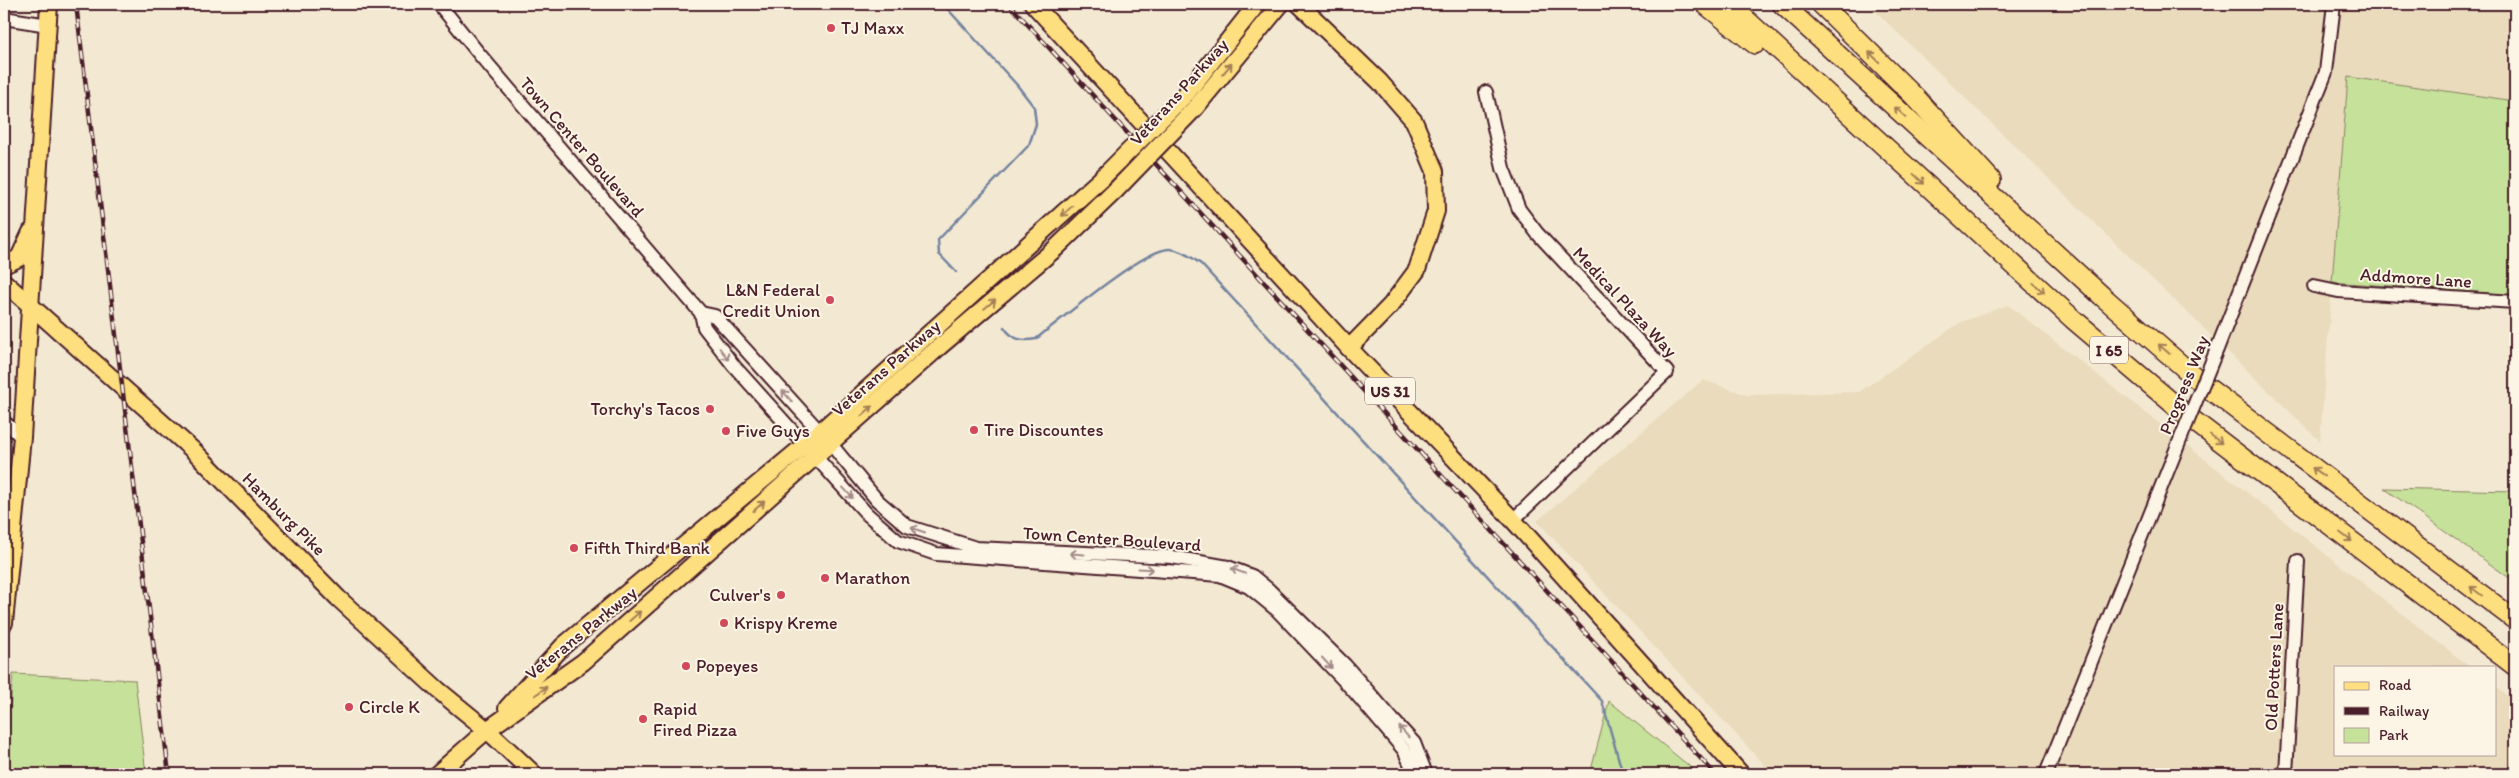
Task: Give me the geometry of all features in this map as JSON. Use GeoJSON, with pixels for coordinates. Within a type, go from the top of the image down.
{"type":"FeatureCollection","features":[{"type":"Feature","properties":{"kind":"highway"},"geometry":{"type":"LineString","coordinates":[[1705,4],[1894,156]]}},
{"type":"Feature","properties":{"kind":"highway","name":"I 65"},"geometry":{"type":"LineString","coordinates":[[1728,4],[2073,319],[2195,423],[2515,666]]}},
{"type":"Feature","properties":{"kind":"highway","name":"I 65"},"geometry":{"type":"LineString","coordinates":[[1782,4],[2075,271],[2224,401],[2515,620]]}},
{"type":"Feature","properties":{"kind":"highway"},"geometry":{"type":"LineString","coordinates":[[1821,4],[1916,98],[2075,271]]}},
{"type":"Feature","properties":{"kind":"main road"},"geometry":{"type":"LineString","coordinates":[[4,623],[8,544],[22,438],[49,4]]}},
{"type":"Feature","properties":{"kind":"main road","name":"US 31"},"geometry":{"type":"LineString","coordinates":[[1033,4],[1349,348],[1513,520],[1741,774]]}},
{"type":"Feature","properties":{"kind":"main road","name":"Veterans Parkway"},"geometry":{"type":"LineString","coordinates":[[825,438],[1102,178],[1191,100],[1257,4]]}},
{"type":"Feature","properties":{"kind":"main road","name":"Veterans Parkway"},"geometry":{"type":"LineString","coordinates":[[487,730],[562,646],[825,438],[1056,248],[1116,190],[1191,100],[1282,4]]}},
{"type":"Feature","properties":{"kind":"main road"},"geometry":{"type":"LineString","coordinates":[[1298,4],[1380,82],[1414,121],[1435,171],[1436,211],[1418,270],[1391,304],[1349,348]]}},
{"type":"Feature","properties":{"kind":"main road"},"geometry":{"type":"LineString","coordinates":[[4,265],[16,260],[21,255],[36,223]]}},
{"type":"Feature","properties":{"kind":"main road","name":"Hamburg Pike"},"geometry":{"type":"LineString","coordinates":[[4,282],[195,452],[338,598],[438,690],[487,730],[534,774]]}},
{"type":"Feature","properties":{"kind":"main road","name":"Veterans Parkway"},"geometry":{"type":"LineString","coordinates":[[437,774],[487,730],[583,662],[810,450]]}},
{"type":"Feature","properties":{"kind":"street","name":"Town Center Boulevard"},"geometry":{"type":"LineString","coordinates":[[439,4],[480,55],[701,313],[704,327],[734,366],[867,514],[898,541],[936,554],[1211,574],[1249,587],[1277,610],[1353,690],[1404,750],[1415,774]]}},
{"type":"Feature","properties":{"kind":"street","name":"Progress Way"},"geometry":{"type":"LineString","coordinates":[[2046,774],[2326,72],[2334,4]]}},
{"type":"Feature","properties":{"kind":"street"},"geometry":{"type":"LineString","coordinates":[[4,18],[48,25]]}},
{"type":"Feature","properties":{"kind":"street","name":"Medical Plaza Way"},"geometry":{"type":"LineString","coordinates":[[1486,92],[1503,168],[1519,209],[1537,233],[1667,372],[1513,520]]}},
{"type":"Feature","properties":{"kind":"street","name":"Addmore Lane"},"geometry":{"type":"LineString","coordinates":[[2314,286],[2338,291],[2515,302]]}},
{"type":"Feature","properties":{"kind":"street","name":"Town Center Boulevard"},"geometry":{"type":"LineString","coordinates":[[701,313],[715,316],[825,438],[877,500],[907,526],[976,548],[1172,558],[1228,567],[1252,576],[1269,590],[1345,665],[1394,720],[1414,743],[1426,774]]}},
{"type":"Feature","properties":{"kind":"street"},"geometry":{"type":"LineString","coordinates":[[4,422],[22,438]]}},
{"type":"Feature","properties":{"kind":"street","name":"Old Potters Lane"},"geometry":{"type":"LineString","coordinates":[[2286,774],[2298,561]]}},
{"type":"Feature","properties":{"kind":"shaded area"},"geometry":{"type":"Polygon","coordinates":[[[1868,4],[2515,4],[2515,101],[2348,77],[2320,441],[1868,4]]]}},
{"type":"Feature","properties":{"kind":"shaded area"},"geometry":{"type":"Polygon","coordinates":[[[2008,305],[2469,666],[2334,666],[2334,756],[2496,756],[2496,687],[2515,702],[2515,774],[1773,774],[1537,521],[1703,380],[1747,395],[1859,392],[1961,322],[2008,305]]]}},
{"type":"Feature","properties":{"kind":"green space"},"geometry":{"type":"Polygon","coordinates":[[[2348,77],[2515,101],[2515,295],[2332,282],[2348,77]]]}},
{"type":"Feature","properties":{"kind":"green space"},"geometry":{"type":"Polygon","coordinates":[[[2384,488],[2515,491],[2515,582],[2384,488]]]}},
{"type":"Feature","properties":{"kind":"green space"},"geometry":{"type":"Polygon","coordinates":[[[13,674],[135,680],[146,774],[4,774],[13,674]]]}},
{"type":"Feature","properties":{"kind":"green space"},"geometry":{"type":"Polygon","coordinates":[[[1609,701],[1699,774],[1590,774],[1609,701]]]}},
{"type":"Feature","properties":{"kind":"waterway"},"geometry":{"type":"LineString","coordinates":[[943,4],[1017,85],[1034,107],[1036,124],[1029,145],[938,240],[939,254],[956,272]]}},
{"type":"Feature","properties":{"kind":"waterway"},"geometry":{"type":"LineString","coordinates":[[1004,327],[1017,339],[1036,339],[1122,272],[1158,252],[1170,249],[1178,251],[1201,264],[1602,701],[1622,771],[1620,774]]}},
{"type":"Feature","properties":{"kind":"waterway"},"geometry":{"type":"LineString","coordinates":[[1693,774],[1697,770]]}},
{"type":"Feature","properties":{"kind":"railway"},"geometry":{"type":"LineString","coordinates":[[76,4],[169,774]]}},
{"type":"Feature","properties":{"kind":"railway"},"geometry":{"type":"LineString","coordinates":[[1009,4],[1715,774]]}},
{"type":"Feature","properties":{"kind":"place","name":"TJ Maxx"},"geometry":{"type":"Point","coordinates":[831,28]}},
{"type":"Feature","properties":{"kind":"place","name":"L&N Federal Credit Union"},"geometry":{"type":"Point","coordinates":[830,300]}},
{"type":"Feature","properties":{"kind":"place","name":"Torchy's Tacos"},"geometry":{"type":"Point","coordinates":[710,409]}},
{"type":"Feature","properties":{"kind":"place","name":"Tire Discountes"},"geometry":{"type":"Point","coordinates":[974,430]}},
{"type":"Feature","properties":{"kind":"place","name":"Five Guys"},"geometry":{"type":"Point","coordinates":[726,431]}},
{"type":"Feature","properties":{"kind":"place","name":"Fifth Third Bank"},"geometry":{"type":"Point","coordinates":[574,548]}},
{"type":"Feature","properties":{"kind":"place","name":"Marathon"},"geometry":{"type":"Point","coordinates":[825,578]}},
{"type":"Feature","properties":{"kind":"place","name":"Culver's"},"geometry":{"type":"Point","coordinates":[781,595]}},
{"type":"Feature","properties":{"kind":"place","name":"Krispy Kreme"},"geometry":{"type":"Point","coordinates":[724,623]}},
{"type":"Feature","properties":{"kind":"place","name":"Popeyes"},"geometry":{"type":"Point","coordinates":[686,666]}},
{"type":"Feature","properties":{"kind":"place","name":"Circle K"},"geometry":{"type":"Point","coordinates":[349,707]}},
{"type":"Feature","properties":{"kind":"place","name":"Rapid Fired Pizza"},"geometry":{"type":"Point","coordinates":[643,719]}}]}
